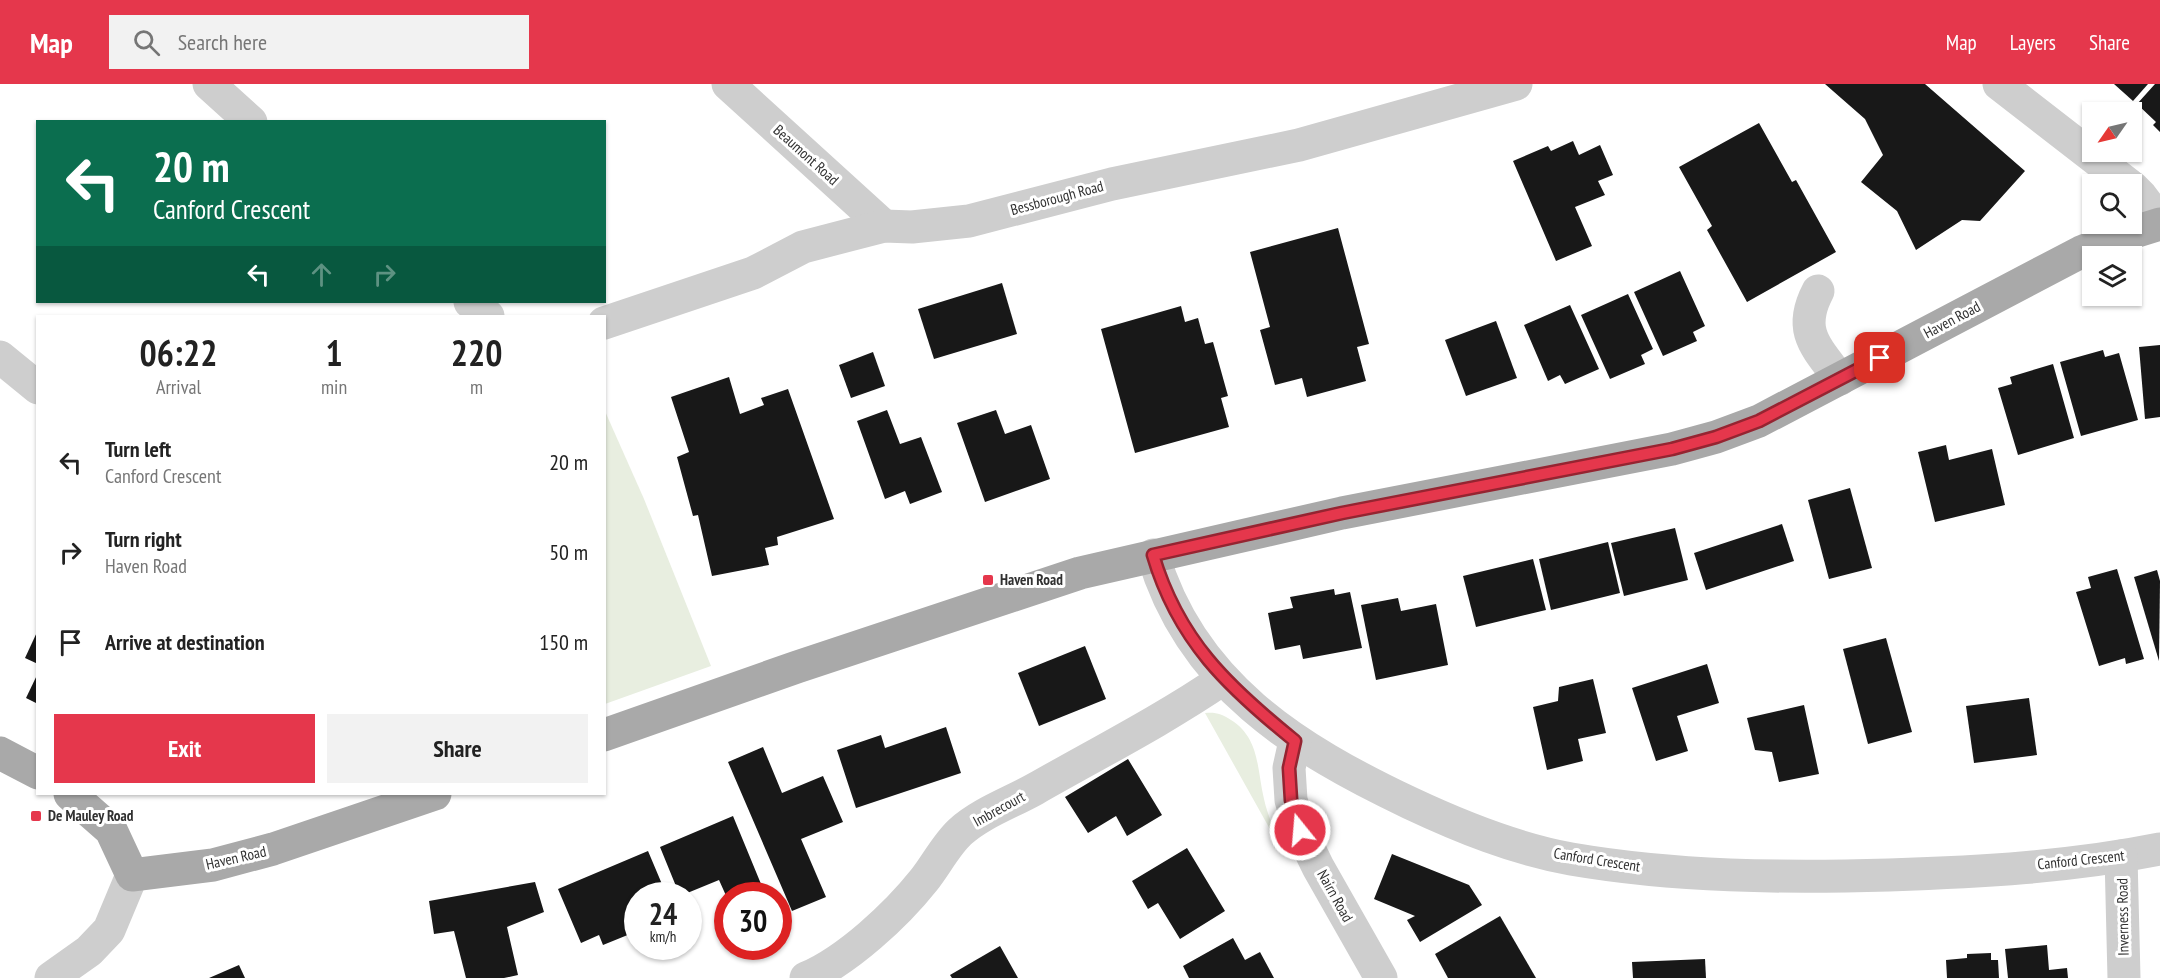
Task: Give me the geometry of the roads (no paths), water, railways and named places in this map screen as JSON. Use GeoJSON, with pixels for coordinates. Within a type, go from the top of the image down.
{"type":"FeatureCollection","features":[{"type":"Feature","properties":{"kind":"main road","name":"Haven Road"},"geometry":{"type":"LineString","coordinates":[[606,734],[808,663],[1080,573],[1342,513],[1672,449],[1716,437],[1759,421],[2081,252],[2160,223]]}},
{"type":"Feature","properties":{"kind":"main road"},"geometry":{"type":"LineString","coordinates":[[0,753],[36,771]]}},
{"type":"Feature","properties":{"kind":"main road"},"geometry":{"type":"LineString","coordinates":[[71,795],[111,830],[132,875]]}},
{"type":"Feature","properties":{"kind":"main road","name":"Haven Road"},"geometry":{"type":"LineString","coordinates":[[132,875],[213,865],[273,849],[432,795]]}},
{"type":"Feature","properties":{"kind":"street"},"geometry":{"type":"LineString","coordinates":[[209,84],[249,120]]}},
{"type":"Feature","properties":{"kind":"street","name":"Beaumont Road"},"geometry":{"type":"LineString","coordinates":[[728,84],[884,226]]}},
{"type":"Feature","properties":{"kind":"street","name":"Bessborough Road"},"geometry":{"type":"LineString","coordinates":[[606,322],[753,273],[803,247],[884,226],[912,227],[969,221],[1112,184],[1299,145],[1516,84]]}},
{"type":"Feature","properties":{"kind":"street"},"geometry":{"type":"LineString","coordinates":[[1999,84],[2115,174]]}},
{"type":"Feature","properties":{"kind":"street"},"geometry":{"type":"LineString","coordinates":[[2142,196],[2160,223]]}},
{"type":"Feature","properties":{"kind":"street"},"geometry":{"type":"LineString","coordinates":[[1818,291],[1810,307],[1808,324],[1813,340],[1840,379]]}},
{"type":"Feature","properties":{"kind":"street"},"geometry":{"type":"LineString","coordinates":[[471,303],[487,315]]}},
{"type":"Feature","properties":{"kind":"street"},"geometry":{"type":"LineString","coordinates":[[0,357],[36,386]]}},
{"type":"Feature","properties":{"kind":"street","name":"Canford Crescent"},"geometry":{"type":"LineString","coordinates":[[1153,555],[1161,583],[1193,641],[1223,679],[1254,708],[1295,741],[1364,781],[1430,812],[1499,840],[1569,858],[1718,875],[1805,877],[1970,872],[2121,856],[2160,849]]}},
{"type":"Feature","properties":{"kind":"street","name":"Imbrecourt"},"geometry":{"type":"LineString","coordinates":[[806,978],[848,952],[893,915],[924,880],[959,833],[984,816],[1190,701],[1223,679]]}},
{"type":"Feature","properties":{"kind":"street","name":"Nairn Road"},"geometry":{"type":"LineString","coordinates":[[1295,741],[1289,768],[1291,800],[1300,830],[1318,867],[1381,978]]}},
{"type":"Feature","properties":{"kind":"street","name":"Inverness Road"},"geometry":{"type":"LineString","coordinates":[[2121,856],[2124,978]]}},
{"type":"Feature","properties":{"kind":"street"},"geometry":{"type":"LineString","coordinates":[[51,978],[89,951],[110,930],[132,875]]}},
{"type":"Feature","properties":{"kind":"place","name":"Haven Road"},"geometry":{"type":"Point","coordinates":[988,580]}},
{"type":"Feature","properties":{"kind":"place","name":"De Mauley Road"},"geometry":{"type":"Point","coordinates":[36,816]}}]}
